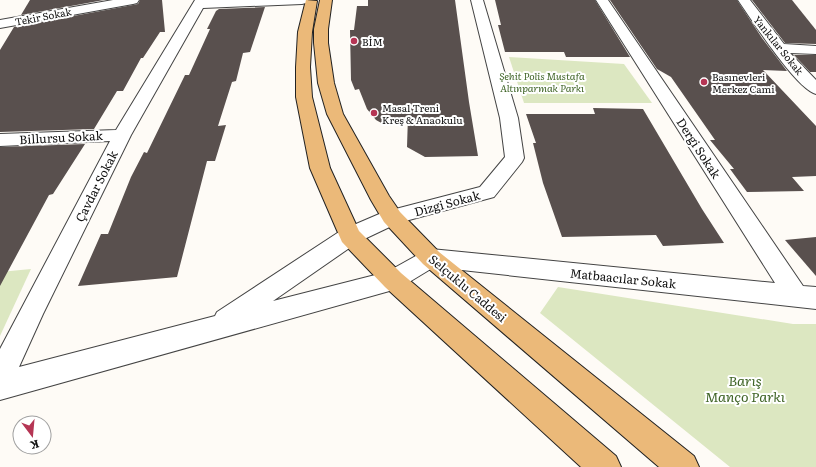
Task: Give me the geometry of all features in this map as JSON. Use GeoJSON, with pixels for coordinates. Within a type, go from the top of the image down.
{"type":"FeatureCollection","features":[{"type":"Feature","properties":{"kind":"main road"},"geometry":{"type":"LineString","coordinates":[[302,0],[298,18],[306,22]]}},
{"type":"Feature","properties":{"kind":"main road"},"geometry":{"type":"LineString","coordinates":[[312,0],[306,22],[303,67],[304,97],[320,168],[350,236],[393,280],[605,467]]}},
{"type":"Feature","properties":{"kind":"main road","name":"Selçuklu Caddesi"},"geometry":{"type":"LineString","coordinates":[[325,6],[320,29],[326,83],[335,114],[381,200],[392,217],[431,258],[683,467]]}},
{"type":"Feature","properties":{"kind":"main road"},"geometry":{"type":"LineString","coordinates":[[323,57],[334,34]]}},
{"type":"Feature","properties":{"kind":"street","name":"Tekir Sokak"},"geometry":{"type":"LineString","coordinates":[[4,23],[133,0]]}},
{"type":"Feature","properties":{"kind":"street"},"geometry":{"type":"LineString","coordinates":[[200,2],[302,0]]}},
{"type":"Feature","properties":{"kind":"street","name":"Dizgi Sokak"},"geometry":{"type":"LineString","coordinates":[[211,330],[350,236],[392,217],[487,192],[515,158],[510,118],[477,0]]}},
{"type":"Feature","properties":{"kind":"street","name":"Dergi Sokak"},"geometry":{"type":"LineString","coordinates":[[602,0],[806,297]]}},
{"type":"Feature","properties":{"kind":"street","name":"Yankılar Sokak"},"geometry":{"type":"LineString","coordinates":[[744,0],[792,65],[816,89]]}},
{"type":"Feature","properties":{"kind":"street","name":"Çavdar Sokak"},"geometry":{"type":"LineString","coordinates":[[0,378],[32,311],[122,134],[200,2]]}},
{"type":"Feature","properties":{"kind":"street"},"geometry":{"type":"LineString","coordinates":[[0,33],[4,23]]}},
{"type":"Feature","properties":{"kind":"street"},"geometry":{"type":"LineString","coordinates":[[780,48],[816,50]]}},
{"type":"Feature","properties":{"kind":"street","name":"Billursu Sokak"},"geometry":{"type":"LineString","coordinates":[[0,140],[122,134]]}},
{"type":"Feature","properties":{"kind":"street"},"geometry":{"type":"LineString","coordinates":[[0,386],[393,280],[431,258]]}},
{"type":"Feature","properties":{"kind":"street","name":"Matbaacılar Sokak"},"geometry":{"type":"LineString","coordinates":[[431,258],[806,297]]}},
{"type":"Feature","properties":{"kind":"green space","name":"Şehit Polis Mustafa Altınparmak Parkı"},"geometry":{"type":"Polygon","coordinates":[[[509,57],[624,64],[652,103],[524,103],[509,57]]]}},
{"type":"Feature","properties":{"kind":"green space"},"geometry":{"type":"Polygon","coordinates":[[[31,269],[0,336],[0,272],[31,269]]]}},
{"type":"Feature","properties":{"kind":"green space","name":"Barış Manço Parkı"},"geometry":{"type":"Polygon","coordinates":[[[558,287],[793,324],[816,324],[816,467],[730,467],[540,313],[558,287]]]}},
{"type":"Feature","properties":{"kind":"building"},"geometry":{"type":"Polygon","coordinates":[[[30,0],[104,0],[21,15],[30,0]]]}},
{"type":"Feature","properties":{"kind":"building"},"geometry":{"type":"Polygon","coordinates":[[[140,0],[162,0],[165,32],[160,32],[143,58],[141,58],[123,91],[117,91],[94,129],[0,132],[0,50],[14,27],[138,4],[140,0]]]}},
{"type":"Feature","properties":{"kind":"building"},"geometry":{"type":"Polygon","coordinates":[[[368,0],[455,0],[478,156],[425,157],[407,147],[408,116],[385,125],[376,120],[367,109],[359,89],[355,90],[351,80],[350,30],[354,30],[357,6],[368,6],[368,0]]]}},
{"type":"Feature","properties":{"kind":"building"},"geometry":{"type":"Polygon","coordinates":[[[495,0],[595,0],[630,57],[566,57],[564,52],[505,52],[498,25],[501,25],[495,0]]]}},
{"type":"Feature","properties":{"kind":"building"},"geometry":{"type":"Polygon","coordinates":[[[610,0],[737,0],[762,38],[787,71],[763,70],[816,126],[816,176],[792,177],[804,191],[747,192],[730,169],[734,169],[710,140],[715,140],[671,77],[657,69],[610,0]]]}},
{"type":"Feature","properties":{"kind":"building"},"geometry":{"type":"Polygon","coordinates":[[[752,0],[792,0],[816,30],[816,44],[785,43],[752,0]]]}},
{"type":"Feature","properties":{"kind":"building"},"geometry":{"type":"Polygon","coordinates":[[[265,7],[250,52],[243,53],[236,81],[232,82],[218,126],[226,125],[215,161],[207,161],[177,277],[78,286],[101,234],[108,234],[131,177],[144,152],[147,153],[185,75],[189,75],[210,29],[207,29],[216,11],[219,9],[265,7]]]}},
{"type":"Feature","properties":{"kind":"building"},"geometry":{"type":"Polygon","coordinates":[[[794,55],[816,55],[816,72],[810,72],[794,55]]]}},
{"type":"Feature","properties":{"kind":"building"},"geometry":{"type":"Polygon","coordinates":[[[593,108],[643,109],[702,209],[724,243],[663,246],[656,235],[562,237],[543,183],[533,143],[536,143],[526,114],[595,114],[593,108]]]}},
{"type":"Feature","properties":{"kind":"building"},"geometry":{"type":"Polygon","coordinates":[[[85,144],[53,194],[49,195],[0,286],[0,147],[85,144]]]}},
{"type":"Feature","properties":{"kind":"building"},"geometry":{"type":"Polygon","coordinates":[[[816,237],[816,276],[785,240],[816,237]]]}},
{"type":"Feature","properties":{"kind":"place","name":"BİM"},"geometry":{"type":"Point","coordinates":[354,41]}},
{"type":"Feature","properties":{"kind":"place","name":"Basınevleri Merkez Cami"},"geometry":{"type":"Point","coordinates":[704,82]}},
{"type":"Feature","properties":{"kind":"place","name":"Masal Treni Kreş & Anaokulu"},"geometry":{"type":"Point","coordinates":[374,113]}}]}
